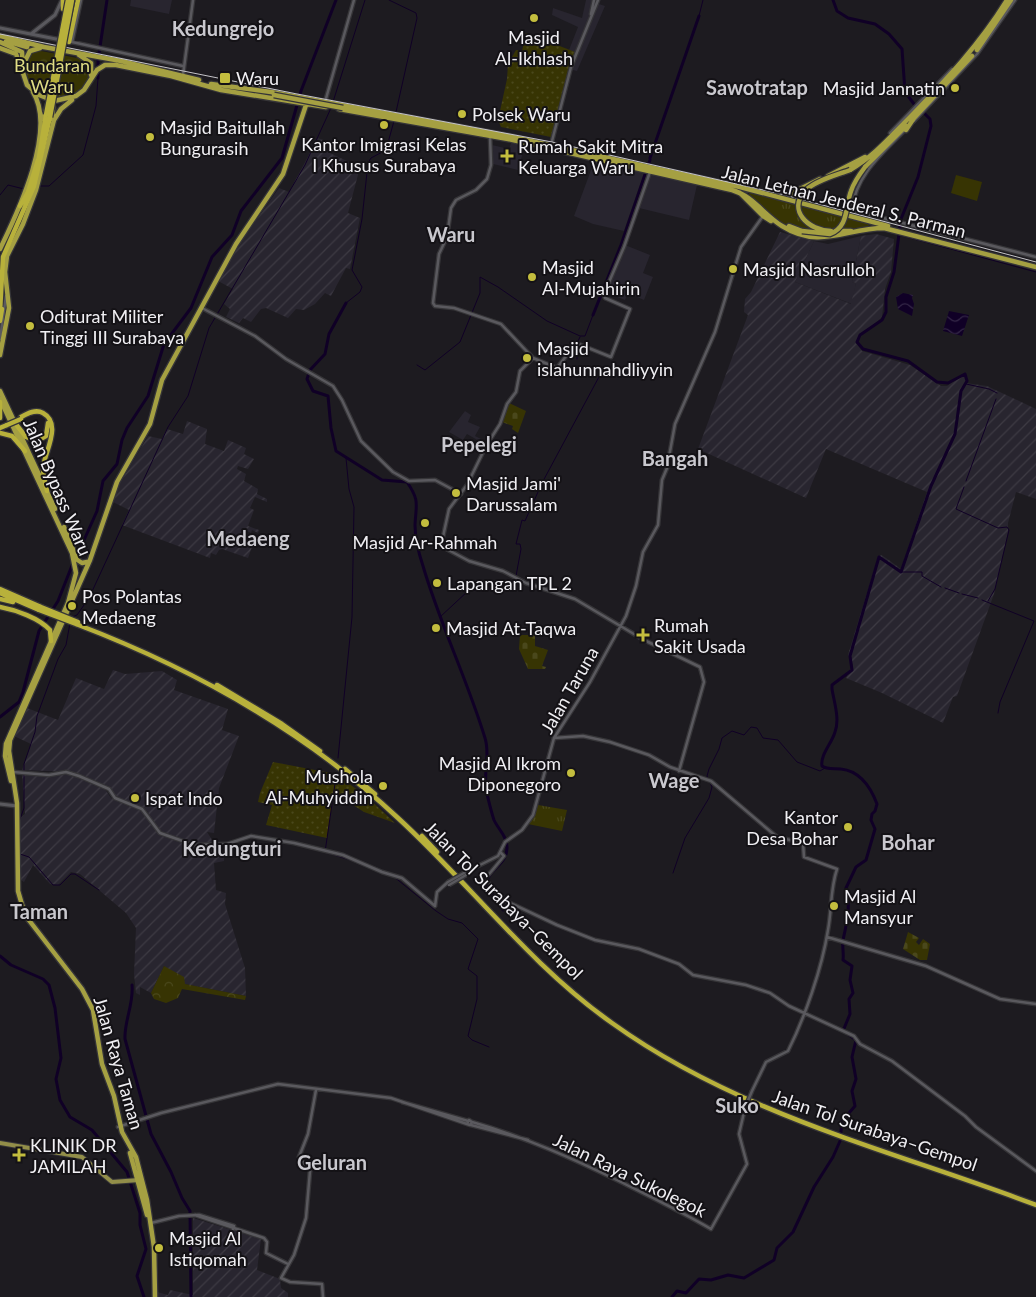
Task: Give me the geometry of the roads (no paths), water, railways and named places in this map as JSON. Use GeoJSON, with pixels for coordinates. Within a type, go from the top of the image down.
{"type":"FeatureCollection","features":[{"type":"Feature","properties":{"kind":"highway"},"geometry":{"type":"LineString","coordinates":[[62,0],[63,9],[68,12],[73,10],[79,1]]}},
{"type":"Feature","properties":{"kind":"highway"},"geometry":{"type":"LineString","coordinates":[[0,259],[31,189],[48,116],[68,0]]}},
{"type":"Feature","properties":{"kind":"highway"},"geometry":{"type":"LineString","coordinates":[[0,321],[4,269],[31,189],[72,0]]}},
{"type":"Feature","properties":{"kind":"highway"},"geometry":{"type":"LineString","coordinates":[[790,194],[852,165],[868,154],[917,112],[930,94],[954,76],[1006,0]]}},
{"type":"Feature","properties":{"kind":"highway"},"geometry":{"type":"LineString","coordinates":[[922,106],[954,76],[986,39],[1011,0]]}},
{"type":"Feature","properties":{"kind":"highway"},"geometry":{"type":"LineString","coordinates":[[70,42],[79,1]]}},
{"type":"Feature","properties":{"kind":"highway"},"geometry":{"type":"LineString","coordinates":[[0,39],[14,39],[44,47],[181,74],[214,86],[325,102],[332,106]]}},
{"type":"Feature","properties":{"kind":"highway"},"geometry":{"type":"LineString","coordinates":[[0,39],[27,47],[27,43],[14,39]]}},
{"type":"Feature","properties":{"kind":"highway"},"geometry":{"type":"LineString","coordinates":[[0,39],[22,52],[23,69]]}},
{"type":"Feature","properties":{"kind":"highway"},"geometry":{"type":"LineString","coordinates":[[0,47],[9,44]]}},
{"type":"Feature","properties":{"kind":"highway"},"geometry":{"type":"LineString","coordinates":[[0,47],[16,54],[30,90],[39,103],[41,125]]}},
{"type":"Feature","properties":{"kind":"highway"},"geometry":{"type":"LineString","coordinates":[[23,69],[30,51],[44,47]]}},
{"type":"Feature","properties":{"kind":"highway"},"geometry":{"type":"LineString","coordinates":[[70,52],[85,57],[91,63],[92,70],[88,83]]}},
{"type":"Feature","properties":{"kind":"highway"},"geometry":{"type":"LineString","coordinates":[[14,240],[50,130],[61,109],[88,83],[97,70],[104,66],[124,66],[214,86],[396,116]]}},
{"type":"Feature","properties":{"kind":"highway"},"geometry":{"type":"LineString","coordinates":[[30,90],[54,101],[76,96]]}},
{"type":"Feature","properties":{"kind":"highway"},"geometry":{"type":"LineString","coordinates":[[302,100],[314,105],[396,116],[551,145],[647,169]]}},
{"type":"Feature","properties":{"kind":"highway"},"geometry":{"type":"LineString","coordinates":[[74,597],[91,557],[117,482],[147,429],[162,380],[236,244],[281,179],[304,112],[302,100]]}},
{"type":"Feature","properties":{"kind":"highway"},"geometry":{"type":"LineString","coordinates":[[0,249],[20,206],[31,189],[41,125],[46,106],[52,105],[50,130]]}},
{"type":"Feature","properties":{"kind":"highway"},"geometry":{"type":"LineString","coordinates":[[304,112],[314,105]]}},
{"type":"Feature","properties":{"kind":"highway"},"geometry":{"type":"LineString","coordinates":[[906,130],[917,112]]}},
{"type":"Feature","properties":{"kind":"highway","name":"Jalan Letnan Jenderal S. Parman"},"geometry":{"type":"LineString","coordinates":[[405,118],[490,136],[508,137],[739,190],[749,190],[1036,265]]}},
{"type":"Feature","properties":{"kind":"highway"},"geometry":{"type":"LineString","coordinates":[[776,222],[824,235],[834,233],[842,226],[846,218],[854,183],[865,167],[914,118]]}},
{"type":"Feature","properties":{"kind":"highway"},"geometry":{"type":"LineString","coordinates":[[867,220],[870,224],[866,229],[817,230],[805,222],[801,216],[800,202],[807,189],[850,170],[870,156],[891,134]]}},
{"type":"Feature","properties":{"kind":"highway"},"geometry":{"type":"LineString","coordinates":[[739,190],[763,216],[782,226]]}},
{"type":"Feature","properties":{"kind":"highway","name":"Jalan Letnan Jenderal S. Parman"},"geometry":{"type":"LineString","coordinates":[[739,190],[776,222],[795,232],[825,238],[838,237],[866,229],[884,228],[900,230]]}},
{"type":"Feature","properties":{"kind":"highway"},"geometry":{"type":"LineString","coordinates":[[749,190],[747,192],[749,198]]}},
{"type":"Feature","properties":{"kind":"highway"},"geometry":{"type":"LineString","coordinates":[[0,312],[3,257],[24,214]]}},
{"type":"Feature","properties":{"kind":"highway"},"geometry":{"type":"LineString","coordinates":[[0,355],[9,312],[5,272],[7,256]]}},
{"type":"Feature","properties":{"kind":"highway","name":"Jalan Bypass Waru"},"geometry":{"type":"LineString","coordinates":[[0,391],[73,548],[77,576],[74,597]]}},
{"type":"Feature","properties":{"kind":"highway"},"geometry":{"type":"LineString","coordinates":[[0,400],[0,418]]}},
{"type":"Feature","properties":{"kind":"highway","name":"Jalan Bypass Waru"},"geometry":{"type":"LineString","coordinates":[[0,400],[75,558],[77,576],[68,603]]}},
{"type":"Feature","properties":{"kind":"highway"},"geometry":{"type":"LineString","coordinates":[[21,418],[38,412],[46,415],[50,421],[52,433],[43,471],[47,491]]}},
{"type":"Feature","properties":{"kind":"highway"},"geometry":{"type":"LineString","coordinates":[[0,427],[32,414],[43,416],[49,424],[46,436],[39,440],[30,439],[15,423]]}},
{"type":"Feature","properties":{"kind":"highway"},"geometry":{"type":"LineString","coordinates":[[0,433],[12,436],[25,451]]}},
{"type":"Feature","properties":{"kind":"highway"},"geometry":{"type":"LineString","coordinates":[[68,603],[91,557]]}},
{"type":"Feature","properties":{"kind":"highway"},"geometry":{"type":"LineString","coordinates":[[75,558],[80,562],[87,562]]}},
{"type":"Feature","properties":{"kind":"highway"},"geometry":{"type":"LineString","coordinates":[[0,584],[14,595]]}},
{"type":"Feature","properties":{"kind":"highway","name":"Jalan Tol Surabaya–Gempol"},"geometry":{"type":"LineString","coordinates":[[0,589],[40,609],[140,650],[211,685],[262,715],[334,765],[406,825],[523,947],[564,986],[633,1038],[686,1071],[738,1097],[839,1135],[1036,1204]]}},
{"type":"Feature","properties":{"kind":"highway","name":"Jalan Tol Surabaya–Gempol"},"geometry":{"type":"LineString","coordinates":[[0,593],[40,609]]}},
{"type":"Feature","properties":{"kind":"highway","name":"Jalan Raya Taman"},"geometry":{"type":"LineString","coordinates":[[74,597],[10,740],[8,751],[13,772],[16,804],[18,888],[20,903],[29,920],[90,1001],[96,1020],[102,1064],[114,1096],[119,1127],[136,1157],[138,1180]]}},
{"type":"Feature","properties":{"kind":"highway"},"geometry":{"type":"LineString","coordinates":[[0,599],[31,607]]}},
{"type":"Feature","properties":{"kind":"highway","name":"Jalan Raya Taman"},"geometry":{"type":"LineString","coordinates":[[16,804],[5,748],[68,603]]}},
{"type":"Feature","properties":{"kind":"highway"},"geometry":{"type":"LineString","coordinates":[[0,607],[46,626],[50,630],[52,641]]}},
{"type":"Feature","properties":{"kind":"highway"},"geometry":{"type":"LineString","coordinates":[[138,1180],[151,1223],[154,1297]]}},
{"type":"Feature","properties":{"kind":"highway"},"geometry":{"type":"LineString","coordinates":[[138,1180],[150,1236],[154,1297]]}},
{"type":"Feature","properties":{"kind":"main road"},"geometry":{"type":"LineString","coordinates":[[30,35],[55,14],[62,0]]}},
{"type":"Feature","properties":{"kind":"main road"},"geometry":{"type":"LineString","coordinates":[[0,28],[70,42]]}},
{"type":"Feature","properties":{"kind":"main road"},"geometry":{"type":"LineString","coordinates":[[0,804],[16,804]]}},
{"type":"Feature","properties":{"kind":"main road"},"geometry":{"type":"LineString","coordinates":[[0,1144],[78,1156],[89,1161],[110,1181],[128,1182],[138,1180]]}},
{"type":"Feature","properties":{"kind":"street"},"geometry":{"type":"LineString","coordinates":[[181,74],[193,0]]}},
{"type":"Feature","properties":{"kind":"street"},"geometry":{"type":"LineString","coordinates":[[325,102],[354,0]]}},
{"type":"Feature","properties":{"kind":"street"},"geometry":{"type":"LineString","coordinates":[[590,18],[594,0]]}},
{"type":"Feature","properties":{"kind":"street"},"geometry":{"type":"LineString","coordinates":[[551,145],[571,67],[598,0]]}},
{"type":"Feature","properties":{"kind":"street"},"geometry":{"type":"LineString","coordinates":[[954,76],[988,40],[1015,0]]}},
{"type":"Feature","properties":{"kind":"street"},"geometry":{"type":"LineString","coordinates":[[930,94],[965,56],[995,18]]}},
{"type":"Feature","properties":{"kind":"street"},"geometry":{"type":"LineString","coordinates":[[70,42],[183,66]]}},
{"type":"Feature","properties":{"kind":"street"},"geometry":{"type":"LineString","coordinates":[[917,112],[906,130],[862,178],[853,199],[852,210],[1022,255],[1036,257]]}},
{"type":"Feature","properties":{"kind":"street"},"geometry":{"type":"LineString","coordinates":[[490,136],[491,165],[484,183],[456,200],[451,208],[447,237],[439,254],[433,300],[434,306],[454,308],[502,325],[533,358],[557,368],[567,358],[577,343],[612,357],[630,309],[605,298],[604,294],[624,247],[647,169]]}},
{"type":"Feature","properties":{"kind":"street","name":"Jalan Taruna"},"geometry":{"type":"LineString","coordinates":[[763,216],[741,247],[715,332],[675,424],[669,462],[662,480],[658,525],[643,552],[634,592],[621,626],[590,682],[554,738],[536,809],[523,829],[507,841],[501,853],[504,856],[502,861],[485,880],[506,901],[587,937],[639,949],[679,964],[693,975],[746,984],[770,993],[805,1013]]}},
{"type":"Feature","properties":{"kind":"street"},"geometry":{"type":"LineString","coordinates":[[0,339],[6,285]]}},
{"type":"Feature","properties":{"kind":"street"},"geometry":{"type":"LineString","coordinates":[[200,308],[255,336],[286,359],[335,389],[347,409],[357,435],[390,470],[409,481],[436,480],[461,494]]}},
{"type":"Feature","properties":{"kind":"street"},"geometry":{"type":"LineString","coordinates":[[533,358],[520,370],[516,392],[505,409],[500,424],[461,494],[448,512],[441,546],[469,561],[503,571],[517,579],[575,599],[700,668],[704,682],[679,771],[649,756],[596,739],[578,736],[554,738]]}},
{"type":"Feature","properties":{"kind":"street","name":"Jalan Raya Sukolegok"},"geometry":{"type":"LineString","coordinates":[[316,1090],[391,1098],[528,1140],[662,1202],[711,1229],[747,1164],[739,1134],[745,1108],[752,1091],[766,1062],[788,1051],[805,1013],[827,937],[831,892],[837,869],[804,857],[803,843],[777,837],[751,813],[737,805],[708,781],[679,771]]}},
{"type":"Feature","properties":{"kind":"street"},"geometry":{"type":"LineString","coordinates":[[13,772],[49,774],[66,772],[79,776],[109,789],[115,798],[142,809],[160,833],[194,845],[224,844],[251,836],[326,850],[402,878],[435,906],[437,892],[442,886],[501,853]]}},
{"type":"Feature","properties":{"kind":"street"},"geometry":{"type":"LineString","coordinates":[[827,937],[940,971],[1000,999],[1027,1001],[1036,1004]]}},
{"type":"Feature","properties":{"kind":"street"},"geometry":{"type":"LineString","coordinates":[[805,1013],[854,1036],[860,1044],[892,1061],[1036,1171]]}},
{"type":"Feature","properties":{"kind":"street"},"geometry":{"type":"LineString","coordinates":[[119,1127],[146,1118],[278,1084],[316,1090],[308,1134],[299,1157],[310,1171],[306,1218],[288,1264],[283,1271],[282,1280],[322,1284],[323,1297]]}},
{"type":"Feature","properties":{"kind":"street"},"geometry":{"type":"LineString","coordinates":[[151,1223],[179,1216],[192,1215],[264,1238],[267,1242],[266,1253],[288,1264]]}},
{"type":"Feature","properties":{"kind":"water"},"geometry":{"type":"Polygon","coordinates":[[[903,293],[913,295],[912,316],[898,309],[896,297],[903,293]]]}},
{"type":"Feature","properties":{"kind":"water"},"geometry":{"type":"Polygon","coordinates":[[[949,311],[969,315],[962,336],[943,331],[949,311]]]}},
{"type":"Feature","properties":{"kind":"waterway"},"geometry":{"type":"LineString","coordinates":[[98,78],[98,60],[107,0]]}},
{"type":"Feature","properties":{"kind":"waterway"},"geometry":{"type":"LineString","coordinates":[[76,558],[97,511],[103,481],[117,464],[122,440],[127,428],[148,396],[164,344],[191,308],[212,257],[232,235],[241,211],[282,158],[301,91],[336,0]]}},
{"type":"Feature","properties":{"kind":"waterway"},"geometry":{"type":"LineString","coordinates":[[333,102],[365,0]]}},
{"type":"Feature","properties":{"kind":"waterway"},"geometry":{"type":"LineString","coordinates":[[389,0],[416,13],[417,18],[396,112]]}},
{"type":"Feature","properties":{"kind":"waterway"},"geometry":{"type":"LineString","coordinates":[[699,16],[703,0]]}},
{"type":"Feature","properties":{"kind":"waterway"},"geometry":{"type":"LineString","coordinates":[[833,0],[837,11],[848,18],[875,24],[889,34],[902,49],[905,92],[914,104]]}},
{"type":"Feature","properties":{"kind":"waterway"},"geometry":{"type":"LineString","coordinates":[[650,158],[699,16]]}},
{"type":"Feature","properties":{"kind":"waterway"},"geometry":{"type":"LineString","coordinates":[[39,186],[49,186],[83,155],[96,106],[98,78]]}},
{"type":"Feature","properties":{"kind":"waterway"},"geometry":{"type":"LineString","coordinates":[[72,617],[77,615],[89,598],[168,427],[188,396],[209,328],[305,165],[331,108]]}},
{"type":"Feature","properties":{"kind":"waterway"},"geometry":{"type":"LineString","coordinates":[[843,1031],[850,1014],[849,999],[853,993],[850,980],[852,966],[843,960],[843,942],[848,908],[846,888],[856,867],[866,860],[875,829],[871,820],[872,814],[877,804],[868,786],[854,773],[848,770],[822,766],[824,753],[836,727],[837,716],[832,685],[852,670],[850,656],[879,557],[901,572],[931,486],[955,434],[961,391],[967,381],[965,374],[948,383],[937,382],[908,361],[863,349],[857,342],[860,335],[882,320],[886,312],[886,297],[894,272],[901,219],[918,177],[931,126],[930,119],[924,113]]}},
{"type":"Feature","properties":{"kind":"waterway"},"geometry":{"type":"LineString","coordinates":[[346,303],[360,292],[362,287],[352,270],[362,219],[368,163],[371,158],[386,150],[394,121]]}},
{"type":"Feature","properties":{"kind":"waterway"},"geometry":{"type":"LineString","coordinates":[[593,315],[621,245],[650,160]]}},
{"type":"Feature","properties":{"kind":"waterway"},"geometry":{"type":"LineString","coordinates":[[0,195],[8,185],[24,189]]}},
{"type":"Feature","properties":{"kind":"waterway"},"geometry":{"type":"LineString","coordinates":[[899,235],[1036,272]]}},
{"type":"Feature","properties":{"kind":"waterway"},"geometry":{"type":"LineString","coordinates":[[417,365],[425,370],[460,342],[480,293],[480,277],[498,287],[547,321],[580,336],[585,336],[593,315]]}},
{"type":"Feature","properties":{"kind":"waterway"},"geometry":{"type":"LineString","coordinates":[[346,303],[329,334],[325,354],[310,370],[307,379],[313,391],[328,396],[331,428],[336,451],[382,480],[407,482],[416,498],[415,525],[422,561],[437,609],[470,694],[487,745],[485,779],[487,794],[494,820],[504,836],[507,847],[504,858],[490,875],[486,885],[503,910]]}},
{"type":"Feature","properties":{"kind":"waterway"},"geometry":{"type":"LineString","coordinates":[[577,359],[577,343],[580,337]]}},
{"type":"Feature","properties":{"kind":"waterway"},"geometry":{"type":"LineString","coordinates":[[440,617],[468,591],[510,585],[516,576],[521,549],[520,544],[516,544],[522,520],[525,521],[542,483],[600,375]]}},
{"type":"Feature","properties":{"kind":"waterway"},"geometry":{"type":"LineString","coordinates":[[966,384],[989,389],[997,393]]}},
{"type":"Feature","properties":{"kind":"waterway"},"geometry":{"type":"LineString","coordinates":[[966,481],[996,399]]}},
{"type":"Feature","properties":{"kind":"waterway"},"geometry":{"type":"LineString","coordinates":[[338,758],[352,617],[354,507],[349,489],[346,458]]}},
{"type":"Feature","properties":{"kind":"waterway"},"geometry":{"type":"LineString","coordinates":[[964,487],[956,509],[998,528],[1007,527],[1009,530],[995,589],[988,601]]}},
{"type":"Feature","properties":{"kind":"waterway"},"geometry":{"type":"LineString","coordinates":[[0,717],[19,702],[39,631],[58,601],[73,563]]}},
{"type":"Feature","properties":{"kind":"waterway"},"geometry":{"type":"LineString","coordinates":[[901,572],[922,572],[922,576],[941,587]]}},
{"type":"Feature","properties":{"kind":"waterway"},"geometry":{"type":"LineString","coordinates":[[945,588],[959,593]]}},
{"type":"Feature","properties":{"kind":"waterway"},"geometry":{"type":"LineString","coordinates":[[962,594],[978,598]]}},
{"type":"Feature","properties":{"kind":"waterway"},"geometry":{"type":"LineString","coordinates":[[982,600],[1034,621],[1000,702],[998,713]]}},
{"type":"Feature","properties":{"kind":"waterway"},"geometry":{"type":"LineString","coordinates":[[19,822],[24,808],[24,764],[35,732],[37,716],[58,659],[66,645],[70,623]]}},
{"type":"Feature","properties":{"kind":"waterway"},"geometry":{"type":"LineString","coordinates":[[673,873],[685,838],[709,798],[712,787],[707,776],[709,769],[722,738],[732,731],[744,735],[751,727],[757,728],[763,738],[778,740],[797,762],[820,771],[825,768]]}},
{"type":"Feature","properties":{"kind":"waterway"},"geometry":{"type":"LineString","coordinates":[[336,777],[325,852],[350,860]]}},
{"type":"Feature","properties":{"kind":"waterway"},"geometry":{"type":"LineString","coordinates":[[20,841],[20,854],[29,857],[53,885],[60,885],[71,874],[75,874],[99,890]]}},
{"type":"Feature","properties":{"kind":"waterway"},"geometry":{"type":"LineString","coordinates":[[372,869],[389,875]]}},
{"type":"Feature","properties":{"kind":"waterway"},"geometry":{"type":"LineString","coordinates":[[393,876],[436,911],[448,919],[462,923],[478,939],[468,969],[477,976],[477,999],[468,1036],[472,1040],[489,1047]]}},
{"type":"Feature","properties":{"kind":"waterway"},"geometry":{"type":"LineString","coordinates":[[0,956],[11,965],[43,979],[49,985],[55,1008],[61,1058],[56,1079],[60,1100],[70,1117],[92,1130],[127,1172],[140,1213],[140,1225],[146,1249],[137,1276],[144,1297]]}},
{"type":"Feature","properties":{"kind":"waterway"},"geometry":{"type":"LineString","coordinates":[[132,985],[132,999],[125,1039],[151,1134],[190,1211],[191,1297]]}},
{"type":"Feature","properties":{"kind":"waterway"},"geometry":{"type":"LineString","coordinates":[[672,1297],[677,1291],[686,1293],[699,1279],[711,1280],[728,1275],[744,1278],[774,1260],[777,1248],[793,1232],[814,1187],[833,1157],[840,1141],[842,1121],[855,1106],[852,1091],[856,1079],[852,1057],[856,1040],[848,1034]]}},
{"type":"Feature","properties":{"kind":"railway"},"geometry":{"type":"LineString","coordinates":[[0,34],[297,94],[552,142],[785,195],[1036,262]]}},
{"type":"Feature","properties":{"kind":"place","name":"Masjid Al-Ikhlash"},"geometry":{"type":"Point","coordinates":[534,18]}},
{"type":"Feature","properties":{"kind":"place","name":"Waru"},"geometry":{"type":"Point","coordinates":[225,78]}},
{"type":"Feature","properties":{"kind":"place","name":"Masjid Jannatin"},"geometry":{"type":"Point","coordinates":[955,88]}},
{"type":"Feature","properties":{"kind":"place","name":"Polsek Waru"},"geometry":{"type":"Point","coordinates":[462,114]}},
{"type":"Feature","properties":{"kind":"place","name":"Kantor Imigrasi Kelas I Khusus Surabaya"},"geometry":{"type":"Point","coordinates":[384,125]}},
{"type":"Feature","properties":{"kind":"place","name":"Masjid Baitullah Bungurasih"},"geometry":{"type":"Point","coordinates":[150,137]}},
{"type":"Feature","properties":{"kind":"place","name":"Rumah Sakit Mitra Keluarga Waru"},"geometry":{"type":"Point","coordinates":[507,156]}},
{"type":"Feature","properties":{"kind":"place","name":"Masjid Nasrulloh"},"geometry":{"type":"Point","coordinates":[733,269]}},
{"type":"Feature","properties":{"kind":"place","name":"Masjid Al-Mujahirin"},"geometry":{"type":"Point","coordinates":[532,277]}},
{"type":"Feature","properties":{"kind":"place","name":"Oditurat Militer Tinggi III Surabaya"},"geometry":{"type":"Point","coordinates":[30,326]}},
{"type":"Feature","properties":{"kind":"place","name":"Masjid islahunnahdliyyin"},"geometry":{"type":"Point","coordinates":[527,358]}},
{"type":"Feature","properties":{"kind":"place","name":"Masjid Jami' Darussalam"},"geometry":{"type":"Point","coordinates":[456,493]}},
{"type":"Feature","properties":{"kind":"place","name":"Masjid Ar-Rahmah"},"geometry":{"type":"Point","coordinates":[425,523]}},
{"type":"Feature","properties":{"kind":"place","name":"Lapangan TPL 2"},"geometry":{"type":"Point","coordinates":[437,583]}},
{"type":"Feature","properties":{"kind":"place","name":"Pos Polantas Medaeng"},"geometry":{"type":"Point","coordinates":[72,606]}},
{"type":"Feature","properties":{"kind":"place","name":"Masjid At-Taqwa"},"geometry":{"type":"Point","coordinates":[436,628]}},
{"type":"Feature","properties":{"kind":"place","name":"Rumah Sakit Usada"},"geometry":{"type":"Point","coordinates":[643,635]}},
{"type":"Feature","properties":{"kind":"place","name":"Masjid Al Ikrom Diponegoro"},"geometry":{"type":"Point","coordinates":[571,773]}},
{"type":"Feature","properties":{"kind":"place","name":"Mushola Al-Muhyiddin"},"geometry":{"type":"Point","coordinates":[383,786]}},
{"type":"Feature","properties":{"kind":"place","name":"Ispat Indo"},"geometry":{"type":"Point","coordinates":[135,798]}},
{"type":"Feature","properties":{"kind":"place","name":"Kantor Desa Bohar"},"geometry":{"type":"Point","coordinates":[848,827]}},
{"type":"Feature","properties":{"kind":"place","name":"Masjid Al Mansyur"},"geometry":{"type":"Point","coordinates":[834,906]}},
{"type":"Feature","properties":{"kind":"place","name":"KLINIK DR JAMILAH"},"geometry":{"type":"Point","coordinates":[19,1155]}},
{"type":"Feature","properties":{"kind":"place","name":"Masjid Al Istiqomah"},"geometry":{"type":"Point","coordinates":[159,1248]}},
{"type":"Feature","properties":{"kind":"district","name":"Kedungrejo"},"geometry":{"type":"Point","coordinates":[223,28]}},
{"type":"Feature","properties":{"kind":"district","name":"Sawotratap"},"geometry":{"type":"Point","coordinates":[757,87]}},
{"type":"Feature","properties":{"kind":"district","name":"Waru"},"geometry":{"type":"Point","coordinates":[451,234]}},
{"type":"Feature","properties":{"kind":"district","name":"Pepelegi"},"geometry":{"type":"Point","coordinates":[479,444]}},
{"type":"Feature","properties":{"kind":"district","name":"Bangah"},"geometry":{"type":"Point","coordinates":[675,458]}},
{"type":"Feature","properties":{"kind":"district","name":"Medaeng"},"geometry":{"type":"Point","coordinates":[248,538]}},
{"type":"Feature","properties":{"kind":"district","name":"Wage"},"geometry":{"type":"Point","coordinates":[674,780]}},
{"type":"Feature","properties":{"kind":"district","name":"Bohar"},"geometry":{"type":"Point","coordinates":[908,842]}},
{"type":"Feature","properties":{"kind":"district","name":"Kedungturi"},"geometry":{"type":"Point","coordinates":[232,848]}},
{"type":"Feature","properties":{"kind":"district","name":"Taman"},"geometry":{"type":"Point","coordinates":[39,911]}},
{"type":"Feature","properties":{"kind":"district","name":"Suko"},"geometry":{"type":"Point","coordinates":[737,1105]}},
{"type":"Feature","properties":{"kind":"district","name":"Geluran"},"geometry":{"type":"Point","coordinates":[332,1162]}},
{"type":"Feature","properties":{"kind":"park label","name":"Bundaran Waru"},"geometry":{"type":"Point","coordinates":[52,75]}}]}
